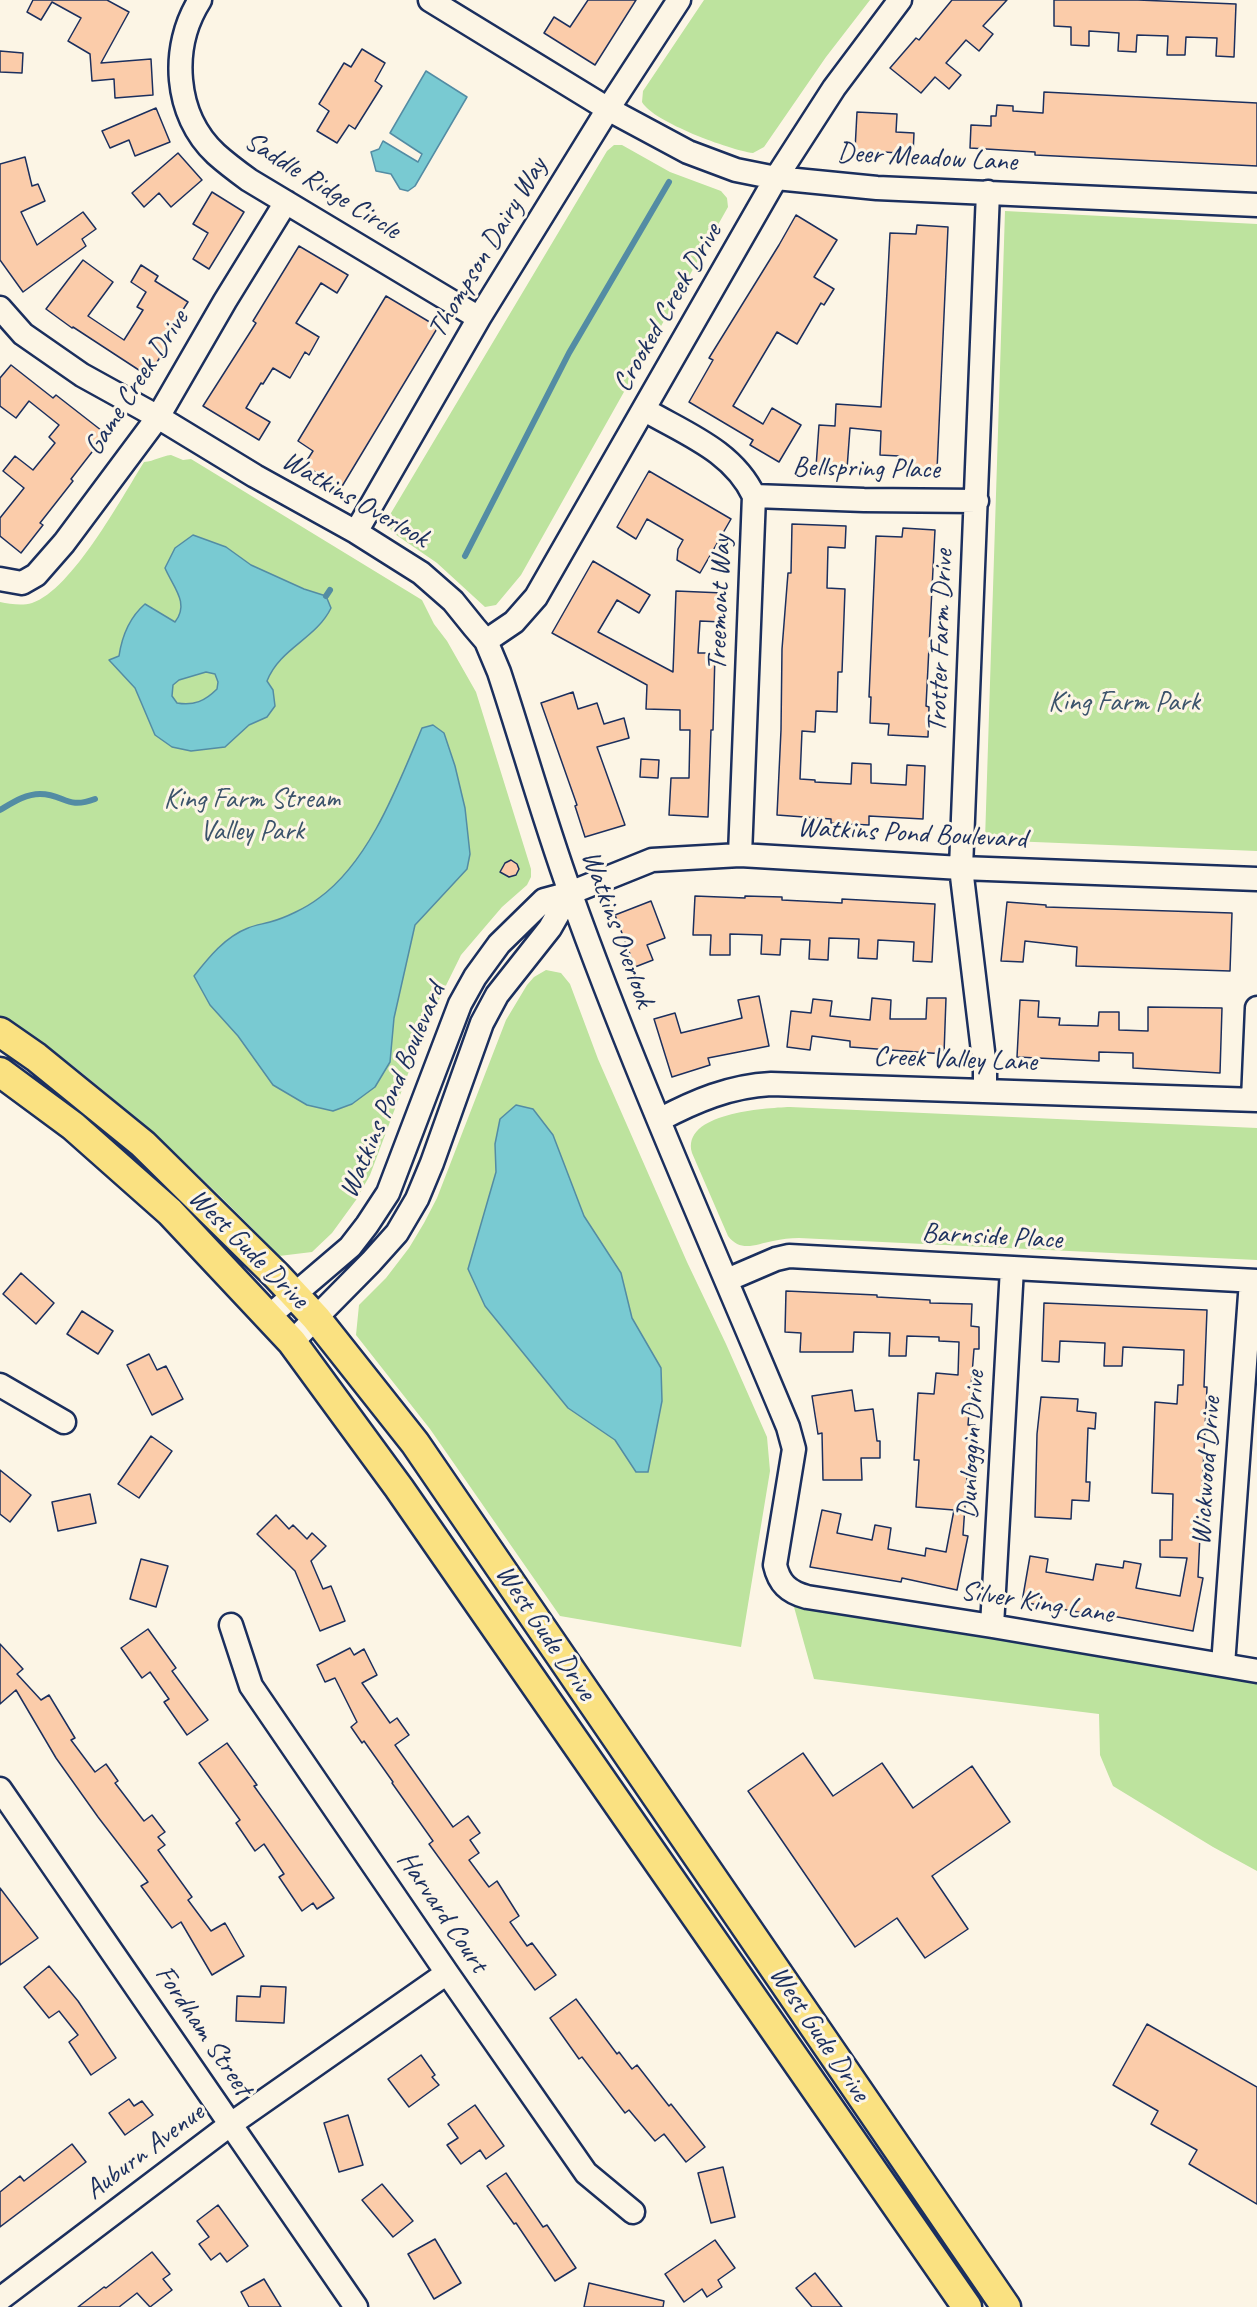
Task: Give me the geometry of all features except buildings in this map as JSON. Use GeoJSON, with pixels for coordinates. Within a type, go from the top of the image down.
{"type":"FeatureCollection","features":[{"type":"Feature","properties":{"kind":"main road","name":"West Gude Drive"},"geometry":{"type":"LineString","coordinates":[[0,1032],[36,1057],[142,1144],[294,1295],[415,1443],[1006,2307]]}},
{"type":"Feature","properties":{"kind":"main road","name":"West Gude Drive"},"geometry":{"type":"LineString","coordinates":[[0,1072],[73,1126],[170,1212],[292,1342],[406,1498],[967,2307]]}},
{"type":"Feature","properties":{"kind":"street"},"geometry":{"type":"LineString","coordinates":[[430,0],[608,109]]}},
{"type":"Feature","properties":{"kind":"street","name":"Thompson Dairy Way"},"geometry":{"type":"LineString","coordinates":[[356,532],[479,318],[608,109],[680,0]]}},
{"type":"Feature","properties":{"kind":"street","name":"Crooked Creek Drive"},"geometry":{"type":"LineString","coordinates":[[486,641],[514,622],[536,597],[776,178],[834,88],[900,0]]}},
{"type":"Feature","properties":{"kind":"street","name":"Saddle Ridge Circle"},"geometry":{"type":"LineString","coordinates":[[195,2],[182,45],[180,69],[182,93],[195,127],[215,153],[249,180],[479,318]]}},
{"type":"Feature","properties":{"kind":"street","name":"Deer Meadow Lane"},"geometry":{"type":"LineString","coordinates":[[608,109],[688,152],[736,170],[776,178],[877,188],[1257,205]]}},
{"type":"Feature","properties":{"kind":"street","name":"Trotter Farm Drive"},"geometry":{"type":"LineString","coordinates":[[985,1091],[985,1068],[961,868],[988,192]]}},
{"type":"Feature","properties":{"kind":"street","name":"Game Creek Drive"},"geometry":{"type":"LineString","coordinates":[[0,579],[22,583],[36,575],[64,543],[158,417],[286,202]]}},
{"type":"Feature","properties":{"kind":"street","name":"Watkins Overlook"},"geometry":{"type":"LineString","coordinates":[[0,309],[22,334],[82,375],[392,553],[439,587],[486,641],[499,672],[570,893],[659,1120],[788,1427],[794,1449],[775,1565],[778,1577],[786,1588],[795,1594],[807,1597]]}},
{"type":"Feature","properties":{"kind":"street"},"geometry":{"type":"LineString","coordinates":[[645,410],[730,461],[747,481],[754,496]]}},
{"type":"Feature","properties":{"kind":"street","name":"Bellspring Place"},"geometry":{"type":"LineString","coordinates":[[754,496],[977,501]]}},
{"type":"Feature","properties":{"kind":"street","name":"Treemont Way"},"geometry":{"type":"LineString","coordinates":[[740,855],[754,496]]}},
{"type":"Feature","properties":{"kind":"street","name":"Watkins Pond Boulevard"},"geometry":{"type":"LineString","coordinates":[[268,1317],[350,1247],[367,1225],[388,1193],[460,1004],[475,977],[499,944],[544,900],[570,893],[652,860],[740,855],[961,868],[1257,879]]}},
{"type":"Feature","properties":{"kind":"street","name":"Watkins Pond Boulevard"},"geometry":{"type":"LineString","coordinates":[[292,1342],[397,1233],[417,1199],[432,1163],[482,1023],[497,995],[550,928],[570,893]]}},
{"type":"Feature","properties":{"kind":"street"},"geometry":{"type":"LineString","coordinates":[[1255,1100],[1257,1008]]}},
{"type":"Feature","properties":{"kind":"street","name":"Creek Valley Lane"},"geometry":{"type":"LineString","coordinates":[[659,1120],[705,1098],[749,1085],[771,1083],[1255,1100]]}},
{"type":"Feature","properties":{"kind":"street","name":"Barnside Place"},"geometry":{"type":"LineString","coordinates":[[728,1280],[776,1258],[789,1256],[1254,1281]]}},
{"type":"Feature","properties":{"kind":"street","name":"Dunloggin Drive"},"geometry":{"type":"LineString","coordinates":[[992,1626],[1012,1268]]}},
{"type":"Feature","properties":{"kind":"street","name":"Wickwood Drive"},"geometry":{"type":"LineString","coordinates":[[1223,1665],[1254,1281]]}},
{"type":"Feature","properties":{"kind":"street"},"geometry":{"type":"LineString","coordinates":[[0,1385],[64,1422]]}},
{"type":"Feature","properties":{"kind":"street","name":"Silver King Lane"},"geometry":{"type":"LineString","coordinates":[[807,1597],[1257,1671]]}},
{"type":"Feature","properties":{"kind":"street","name":"Harvard Court"},"geometry":{"type":"LineString","coordinates":[[231,1625],[251,1686],[447,1973],[586,2174],[633,2212]]}},
{"type":"Feature","properties":{"kind":"street","name":"Fordham Street"},"geometry":{"type":"LineString","coordinates":[[0,1789],[356,2307]]}},
{"type":"Feature","properties":{"kind":"street","name":"Auburn Avenue"},"geometry":{"type":"LineString","coordinates":[[0,2299],[231,2124],[447,1973]]}},
{"type":"Feature","properties":{"kind":"green space"},"geometry":{"type":"Polygon","coordinates":[[[704,0],[870,0],[826,57],[764,147],[753,153],[728,147],[693,134],[661,118],[642,102],[643,91],[704,0]]]}},
{"type":"Feature","properties":{"kind":"green space"},"geometry":{"type":"Polygon","coordinates":[[[614,145],[622,145],[670,172],[721,191],[727,198],[728,207],[521,575],[496,605],[485,607],[437,563],[392,532],[388,525],[388,518],[607,151],[614,145]]]}},
{"type":"Feature","properties":{"kind":"green space","name":"King Farm Park"},"geometry":{"type":"Polygon","coordinates":[[[1005,211],[1257,224],[1257,851],[985,840],[1005,211]]]}},
{"type":"Feature","properties":{"kind":"green space","name":"King Farm Stream Valley Park"},"geometry":{"type":"Polygon","coordinates":[[[171,455],[183,460],[191,459],[422,600],[476,692],[531,869],[531,877],[527,885],[502,907],[461,955],[426,1026],[370,1175],[356,1200],[332,1233],[312,1252],[279,1256],[167,1146],[77,1069],[46,1045],[36,1057],[0,1032],[0,602],[28,604],[47,595],[79,562],[95,541],[144,462],[171,455]]]}},
{"type":"Feature","properties":{"kind":"green space"},"geometry":{"type":"Polygon","coordinates":[[[546,970],[561,973],[570,984],[598,1059],[767,1437],[770,1471],[741,1647],[560,1616],[430,1429],[356,1335],[359,1305],[386,1278],[409,1248],[437,1198],[506,1020],[527,985],[534,977],[546,970]]]}},
{"type":"Feature","properties":{"kind":"green space"},"geometry":{"type":"Polygon","coordinates":[[[790,1107],[1257,1128],[1257,1260],[799,1238],[743,1246],[728,1236],[692,1153],[692,1140],[699,1129],[727,1115],[790,1107]]]}},
{"type":"Feature","properties":{"kind":"green space"},"geometry":{"type":"Polygon","coordinates":[[[807,1597],[1257,1671],[1257,1871],[1113,1786],[1100,1755],[1099,1714],[814,1679],[794,1607],[807,1597]]]}},
{"type":"Feature","properties":{"kind":"water"},"geometry":{"type":"Polygon","coordinates":[[[426,71],[467,97],[415,186],[408,191],[400,189],[391,174],[376,171],[371,152],[379,149],[383,141],[418,162],[422,154],[390,133],[426,71]]]}},
{"type":"Feature","properties":{"kind":"water"},"geometry":{"type":"Polygon","coordinates":[[[193,535],[226,547],[251,565],[304,589],[326,596],[331,608],[316,628],[280,660],[273,670],[267,681],[273,690],[275,706],[267,717],[249,725],[225,747],[191,751],[172,747],[155,735],[135,688],[109,660],[119,656],[127,627],[145,604],[175,622],[179,615],[181,602],[165,568],[175,548],[193,535]],[[206,672],[179,680],[173,685],[172,696],[177,703],[183,704],[194,703],[208,697],[217,689],[218,682],[215,674],[206,672]]]}},
{"type":"Feature","properties":{"kind":"water"},"geometry":{"type":"Polygon","coordinates":[[[433,725],[444,733],[465,808],[470,854],[467,869],[415,925],[394,1018],[390,1062],[375,1087],[352,1104],[333,1111],[307,1105],[273,1085],[238,1036],[210,1005],[194,976],[232,937],[248,928],[302,909],[337,882],[368,843],[381,820],[422,728],[433,725]]]}},
{"type":"Feature","properties":{"kind":"water"},"geometry":{"type":"Polygon","coordinates":[[[516,1105],[533,1109],[553,1135],[584,1216],[621,1273],[632,1318],[661,1368],[662,1401],[648,1472],[636,1472],[615,1440],[568,1408],[485,1306],[468,1269],[496,1172],[495,1144],[500,1119],[516,1105]]]}},
{"type":"Feature","properties":{"kind":"waterway"},"geometry":{"type":"LineString","coordinates":[[465,556],[569,353],[669,182]]}},
{"type":"Feature","properties":{"kind":"waterway"},"geometry":{"type":"LineString","coordinates":[[326,596],[330,590]]}},
{"type":"Feature","properties":{"kind":"waterway"},"geometry":{"type":"LineString","coordinates":[[0,810],[19,799],[34,794],[55,796],[78,803],[95,799]]}}]}
